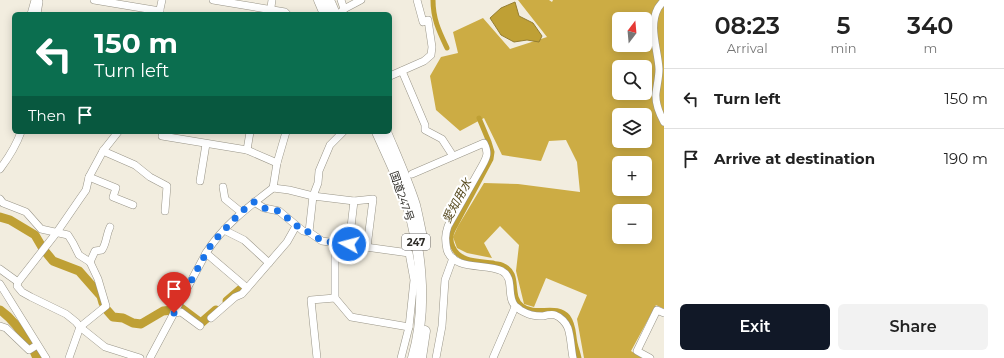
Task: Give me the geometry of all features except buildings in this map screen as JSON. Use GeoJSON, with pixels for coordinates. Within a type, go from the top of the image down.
{"type":"FeatureCollection","features":[{"type":"Feature","properties":{"kind":"highway"},"geometry":{"type":"LineString","coordinates":[[319,0],[324,12]]}},
{"type":"Feature","properties":{"kind":"highway"},"geometry":{"type":"LineString","coordinates":[[329,0],[334,12]]}},
{"type":"Feature","properties":{"kind":"highway","name":"国道247号"},"geometry":{"type":"LineString","coordinates":[[378,134],[403,192],[411,219],[418,252],[421,282],[421,304],[419,327],[413,358]]}},
{"type":"Feature","properties":{"kind":"highway","name":"国道247号"},"geometry":{"type":"LineString","coordinates":[[387,134],[414,204],[423,245],[427,274],[427,306],[421,358]]}},
{"type":"Feature","properties":{"kind":"street"},"geometry":{"type":"LineString","coordinates":[[32,12],[35,0]]}},
{"type":"Feature","properties":{"kind":"street"},"geometry":{"type":"LineString","coordinates":[[37,12],[39,0]]}},
{"type":"Feature","properties":{"kind":"street"},"geometry":{"type":"LineString","coordinates":[[94,0],[155,12]]}},
{"type":"Feature","properties":{"kind":"street"},"geometry":{"type":"LineString","coordinates":[[160,12],[162,0]]}},
{"type":"Feature","properties":{"kind":"street"},"geometry":{"type":"LineString","coordinates":[[213,0],[270,12],[285,12]]}},
{"type":"Feature","properties":{"kind":"street"},"geometry":{"type":"LineString","coordinates":[[270,12],[272,0]]}},
{"type":"Feature","properties":{"kind":"street"},"geometry":{"type":"LineString","coordinates":[[341,0],[342,11],[361,0]]}},
{"type":"Feature","properties":{"kind":"street"},"geometry":{"type":"LineString","coordinates":[[392,75],[424,61],[431,55],[432,48],[428,20],[423,22],[417,0]]}},
{"type":"Feature","properties":{"kind":"street"},"geometry":{"type":"LineString","coordinates":[[664,0],[658,7],[654,24],[654,38],[659,63],[656,99],[658,110],[664,122]]}},
{"type":"Feature","properties":{"kind":"street"},"geometry":{"type":"LineString","coordinates":[[402,71],[426,130],[442,139],[453,156]]}},
{"type":"Feature","properties":{"kind":"street"},"geometry":{"type":"LineString","coordinates":[[0,169],[15,147],[20,134]]}},
{"type":"Feature","properties":{"kind":"street"},"geometry":{"type":"LineString","coordinates":[[116,134],[103,151],[89,177],[86,190],[80,200],[18,282],[17,286],[22,292],[66,314],[105,347],[140,358]]}},
{"type":"Feature","properties":{"kind":"street"},"geometry":{"type":"LineString","coordinates":[[166,134],[206,144],[247,150],[277,164]]}},
{"type":"Feature","properties":{"kind":"street"},"geometry":{"type":"LineString","coordinates":[[247,150],[250,134]]}},
{"type":"Feature","properties":{"kind":"street"},"geometry":{"type":"LineString","coordinates":[[273,188],[277,164],[285,134]]}},
{"type":"Feature","properties":{"kind":"street"},"geometry":{"type":"LineString","coordinates":[[309,232],[313,196],[318,183],[319,171],[330,145],[341,134]]}},
{"type":"Feature","properties":{"kind":"street"},"geometry":{"type":"LineString","coordinates":[[412,174],[484,143],[487,156],[448,226],[445,236],[448,253],[453,258],[464,264],[495,268],[503,271],[507,275],[510,282],[510,292],[515,307],[530,315],[543,316],[555,314],[562,319],[567,327],[573,358]]}},
{"type":"Feature","properties":{"kind":"street"},"geometry":{"type":"LineString","coordinates":[[200,181],[206,144]]}},
{"type":"Feature","properties":{"kind":"street"},"geometry":{"type":"LineString","coordinates":[[103,151],[135,165],[150,176],[168,186],[165,211]]}},
{"type":"Feature","properties":{"kind":"street"},"geometry":{"type":"LineString","coordinates":[[89,177],[116,188],[113,197],[133,205]]}},
{"type":"Feature","properties":{"kind":"street"},"geometry":{"type":"LineString","coordinates":[[223,187],[225,199],[241,212]]}},
{"type":"Feature","properties":{"kind":"street"},"geometry":{"type":"LineString","coordinates":[[150,358],[213,242],[241,212],[273,188],[313,196],[354,201],[373,199],[367,247]]}},
{"type":"Feature","properties":{"kind":"street"},"geometry":{"type":"LineString","coordinates":[[0,199],[2,203],[26,212],[41,229],[68,235],[79,255],[90,262],[98,279],[106,306],[80,327],[69,358]]}},
{"type":"Feature","properties":{"kind":"street"},"geometry":{"type":"LineString","coordinates":[[349,244],[354,201]]}},
{"type":"Feature","properties":{"kind":"street"},"geometry":{"type":"LineString","coordinates":[[254,202],[264,208],[279,211],[303,231],[309,232],[322,241],[409,253],[414,280],[409,327],[401,358]]}},
{"type":"Feature","properties":{"kind":"street"},"geometry":{"type":"LineString","coordinates":[[212,318],[235,297],[242,294],[287,242],[296,226]]}},
{"type":"Feature","properties":{"kind":"street"},"geometry":{"type":"LineString","coordinates":[[90,262],[95,251],[102,250],[106,243],[110,227]]}},
{"type":"Feature","properties":{"kind":"street"},"geometry":{"type":"LineString","coordinates":[[224,230],[244,240],[269,263]]}},
{"type":"Feature","properties":{"kind":"street"},"geometry":{"type":"LineString","coordinates":[[335,242],[335,298],[351,317],[409,327]]}},
{"type":"Feature","properties":{"kind":"street"},"geometry":{"type":"LineString","coordinates":[[206,253],[246,288]]}},
{"type":"Feature","properties":{"kind":"street"},"geometry":{"type":"LineString","coordinates":[[436,358],[442,326],[445,280],[453,258]]}},
{"type":"Feature","properties":{"kind":"street"},"geometry":{"type":"LineString","coordinates":[[0,269],[18,282]]}},
{"type":"Feature","properties":{"kind":"street"},"geometry":{"type":"LineString","coordinates":[[0,284],[46,358]]}},
{"type":"Feature","properties":{"kind":"street"},"geometry":{"type":"LineString","coordinates":[[317,358],[311,300],[335,298]]}},
{"type":"Feature","properties":{"kind":"street"},"geometry":{"type":"LineString","coordinates":[[493,358],[515,307]]}},
{"type":"Feature","properties":{"kind":"street"},"geometry":{"type":"LineString","coordinates":[[650,358],[637,350],[657,310],[664,313]]}},
{"type":"Feature","properties":{"kind":"street"},"geometry":{"type":"LineString","coordinates":[[174,313],[181,312],[200,326]]}},
{"type":"Feature","properties":{"kind":"street"},"geometry":{"type":"LineString","coordinates":[[0,326],[6,328],[29,350],[37,345]]}},
{"type":"Feature","properties":{"kind":"shaded area"},"geometry":{"type":"Polygon","coordinates":[[[518,0],[549,0],[552,2],[553,0],[664,0],[664,309],[656,305],[631,351],[642,358],[584,358],[577,319],[587,295],[546,278],[534,307],[524,304],[516,271],[519,245],[500,226],[484,243],[492,258],[467,253],[457,248],[453,237],[484,183],[518,184],[580,192],[577,162],[566,140],[549,141],[541,161],[502,155],[484,118],[460,131],[436,110],[430,76],[441,57],[458,53],[453,32],[483,18],[510,49],[547,37],[518,0]]]}},
{"type":"Feature","properties":{"kind":"shaded area"},"geometry":{"type":"Polygon","coordinates":[[[515,2],[519,16],[533,23],[542,36],[539,42],[527,40],[514,42],[501,35],[490,18],[501,8],[515,2]]]}},
{"type":"Feature","properties":{"kind":"waterway","name":"愛知用水"},"geometry":{"type":"LineString","coordinates":[[433,0],[435,19],[447,48]]}},
{"type":"Feature","properties":{"kind":"waterway","name":"愛知用水"},"geometry":{"type":"LineString","coordinates":[[479,118],[492,152],[491,159],[451,234],[452,245],[460,256],[470,260],[501,265],[508,269],[512,273],[516,296],[522,306],[533,310],[558,311],[568,317],[572,326],[579,358]]}},
{"type":"Feature","properties":{"kind":"waterway"},"geometry":{"type":"LineString","coordinates":[[0,217],[10,220],[35,235],[42,247]]}},
{"type":"Feature","properties":{"kind":"waterway"},"geometry":{"type":"LineString","coordinates":[[44,250],[53,261],[79,271],[101,296],[103,303]]}},
{"type":"Feature","properties":{"kind":"waterway"},"geometry":{"type":"LineString","coordinates":[[227,301],[241,289]]}},
{"type":"Feature","properties":{"kind":"waterway"},"geometry":{"type":"LineString","coordinates":[[179,310],[181,308],[201,323],[216,310]]}},
{"type":"Feature","properties":{"kind":"waterway"},"geometry":{"type":"LineString","coordinates":[[106,309],[113,317],[123,318],[133,323],[141,324],[163,311],[173,310]]}},
{"type":"Feature","properties":{"kind":"waterway"},"geometry":{"type":"LineString","coordinates":[[0,310],[17,326],[30,345]]}},
{"type":"Feature","properties":{"kind":"waterway"},"geometry":{"type":"LineString","coordinates":[[33,349],[37,358]]}},
{"type":"Feature","properties":{"kind":"route"},"geometry":{"type":"LineString","coordinates":[[174,313],[213,242],[241,212],[254,202],[264,208],[279,211],[303,231],[309,232],[322,241],[349,244]]}}]}
